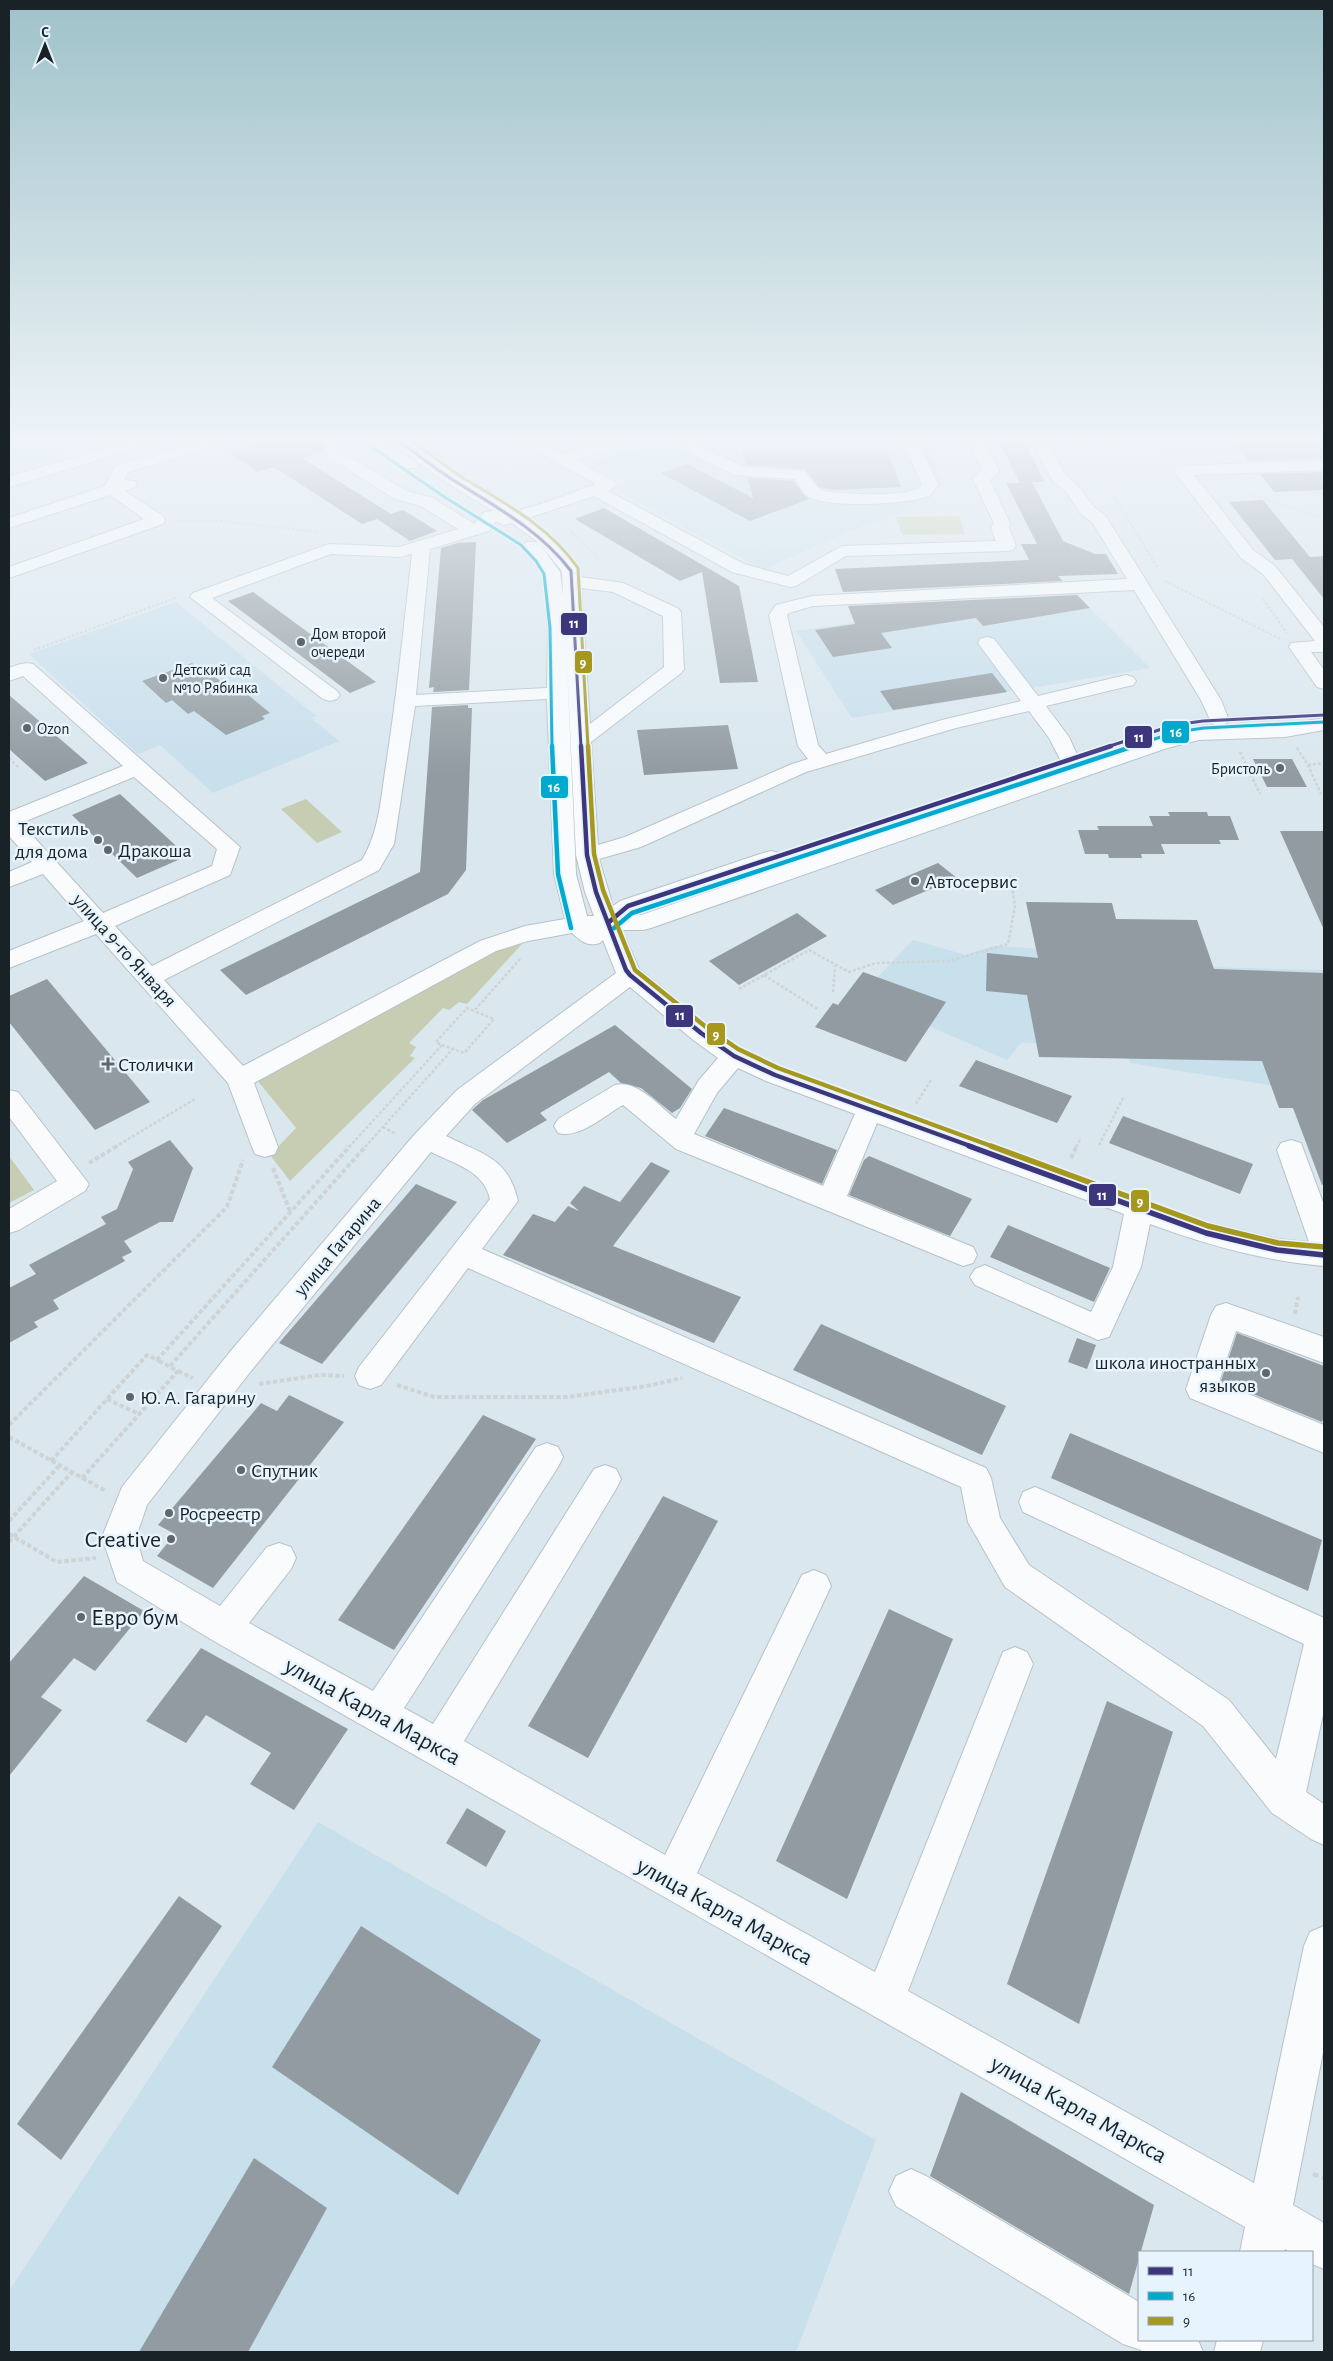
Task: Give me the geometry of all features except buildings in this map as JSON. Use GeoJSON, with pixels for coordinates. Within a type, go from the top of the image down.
{"type":"FeatureCollection","features":[{"type":"Feature","properties":{"kind":"street"},"geometry":{"type":"LineString","coordinates":[[9,573],[67,552]]}},
{"type":"Feature","properties":{"kind":"street"},"geometry":{"type":"LineString","coordinates":[[302,552],[199,597],[330,695]]}},
{"type":"Feature","properties":{"kind":"street"},"geometry":{"type":"LineString","coordinates":[[150,977],[371,865],[383,844],[390,809],[406,701],[420,552]]}},
{"type":"Feature","properties":{"kind":"street"},"geometry":{"type":"LineString","coordinates":[[538,552],[551,572],[557,628],[557,693],[565,874],[578,926],[628,972],[682,1019],[734,1056],[775,1075],[905,1121],[1139,1210],[1238,1242],[1278,1250],[1324,1255]]}},
{"type":"Feature","properties":{"kind":"street"},"geometry":{"type":"LineString","coordinates":[[558,552],[571,571],[572,581],[586,855],[596,892],[628,972]]}},
{"type":"Feature","properties":{"kind":"street"},"geometry":{"type":"LineString","coordinates":[[709,552],[738,568],[790,582],[840,552]]}},
{"type":"Feature","properties":{"kind":"street"},"geometry":{"type":"LineString","coordinates":[[1119,552],[1211,700],[1224,726]]}},
{"type":"Feature","properties":{"kind":"street"},"geometry":{"type":"LineString","coordinates":[[1246,552],[1269,570],[1324,640]]}},
{"type":"Feature","properties":{"kind":"street"},"geometry":{"type":"LineString","coordinates":[[572,581],[616,587],[672,613],[674,669],[581,740]]}},
{"type":"Feature","properties":{"kind":"street"},"geometry":{"type":"LineString","coordinates":[[790,582],[801,603]]}},
{"type":"Feature","properties":{"kind":"street"},"geometry":{"type":"LineString","coordinates":[[821,761],[808,746],[778,615],[782,609],[801,603],[1138,584]]}},
{"type":"Feature","properties":{"kind":"street"},"geometry":{"type":"LineString","coordinates":[[987,643],[1059,737],[1069,760]]}},
{"type":"Feature","properties":{"kind":"street"},"geometry":{"type":"LineString","coordinates":[[1298,647],[1324,646]]}},
{"type":"Feature","properties":{"kind":"street"},"geometry":{"type":"LineString","coordinates":[[1298,647],[1324,683]]}},
{"type":"Feature","properties":{"kind":"street"},"geometry":{"type":"LineString","coordinates":[[9,675],[26,668],[137,768],[230,847],[222,870],[101,923],[9,960]]}},
{"type":"Feature","properties":{"kind":"street"},"geometry":{"type":"LineString","coordinates":[[586,855],[633,842],[799,768],[949,724],[1126,681]]}},
{"type":"Feature","properties":{"kind":"street"},"geometry":{"type":"LineString","coordinates":[[406,701],[557,693]]}},
{"type":"Feature","properties":{"kind":"street"},"geometry":{"type":"LineString","coordinates":[[255,1152],[240,1079],[488,946],[519,935],[578,926],[609,922],[643,923],[1160,744],[1224,726],[1324,715]]}},
{"type":"Feature","properties":{"kind":"street"},"geometry":{"type":"LineString","coordinates":[[609,922],[628,906],[1174,725],[1224,726],[1285,731],[1324,724]]}},
{"type":"Feature","properties":{"kind":"street"},"geometry":{"type":"LineString","coordinates":[[9,822],[137,768]]}},
{"type":"Feature","properties":{"kind":"street","name":"улица 9-го Января"},"geometry":{"type":"LineString","coordinates":[[9,822],[240,1079]]}},
{"type":"Feature","properties":{"kind":"street"},"geometry":{"type":"LineString","coordinates":[[9,880],[47,864]]}},
{"type":"Feature","properties":{"kind":"street","name":"улица Гагарина"},"geometry":{"type":"LineString","coordinates":[[126,1562],[119,1537],[134,1497],[218,1390],[428,1139],[466,1097],[628,972]]}},
{"type":"Feature","properties":{"kind":"street"},"geometry":{"type":"LineString","coordinates":[[679,1137],[708,1087],[734,1056]]}},
{"type":"Feature","properties":{"kind":"street"},"geometry":{"type":"LineString","coordinates":[[567,1126],[624,1092],[686,1142],[963,1255]]}},
{"type":"Feature","properties":{"kind":"street"},"geometry":{"type":"LineString","coordinates":[[9,1099],[75,1184],[9,1222]]}},
{"type":"Feature","properties":{"kind":"street"},"geometry":{"type":"LineString","coordinates":[[831,1201],[852,1147],[870,1110]]}},
{"type":"Feature","properties":{"kind":"street"},"geometry":{"type":"LineString","coordinates":[[370,1376],[504,1201],[500,1183],[488,1169],[428,1139]]}},
{"type":"Feature","properties":{"kind":"street"},"geometry":{"type":"LineString","coordinates":[[1291,1150],[1324,1244]]}},
{"type":"Feature","properties":{"kind":"street"},"geometry":{"type":"LineString","coordinates":[[985,1277],[1098,1328],[1127,1267],[1139,1210]]}},
{"type":"Feature","properties":{"kind":"street"},"geometry":{"type":"LineString","coordinates":[[463,1253],[975,1478],[984,1522],[1017,1576],[1216,1713],[1285,1800],[1324,1826]]}},
{"type":"Feature","properties":{"kind":"street"},"geometry":{"type":"LineString","coordinates":[[1324,1350],[1226,1315],[1201,1389],[1324,1439]]}},
{"type":"Feature","properties":{"kind":"street"},"geometry":{"type":"LineString","coordinates":[[379,1714],[547,1457]]}},
{"type":"Feature","properties":{"kind":"street"},"geometry":{"type":"LineString","coordinates":[[439,1747],[605,1478]]}},
{"type":"Feature","properties":{"kind":"street"},"geometry":{"type":"LineString","coordinates":[[1035,1502],[1324,1635],[1285,1800]]}},
{"type":"Feature","properties":{"kind":"street"},"geometry":{"type":"LineString","coordinates":[[224,1628],[279,1558]]}},
{"type":"Feature","properties":{"kind":"street","name":"улица Карла Маркса"},"geometry":{"type":"LineString","coordinates":[[126,1562],[224,1628],[439,1747],[884,2000],[1266,2234],[1324,2247]]}},
{"type":"Feature","properties":{"kind":"street"},"geometry":{"type":"LineString","coordinates":[[672,1881],[814,1586]]}},
{"type":"Feature","properties":{"kind":"street"},"geometry":{"type":"LineString","coordinates":[[884,2000],[1015,1664]]}},
{"type":"Feature","properties":{"kind":"street"},"geometry":{"type":"LineString","coordinates":[[1266,2234],[1324,1946]]}},
{"type":"Feature","properties":{"kind":"street"},"geometry":{"type":"LineString","coordinates":[[911,2191],[1138,2327]]}},
{"type":"Feature","properties":{"kind":"street"},"geometry":{"type":"LineString","coordinates":[[1162,2341],[1180,2352]]}},
{"type":"Feature","properties":{"kind":"path"},"geometry":{"type":"LineString","coordinates":[[1147,552],[1156,567]]}},
{"type":"Feature","properties":{"kind":"path"},"geometry":{"type":"LineString","coordinates":[[1161,575],[1166,584],[1298,647]]}},
{"type":"Feature","properties":{"kind":"path"},"geometry":{"type":"LineString","coordinates":[[26,652],[178,597],[199,597]]}},
{"type":"Feature","properties":{"kind":"path"},"geometry":{"type":"LineString","coordinates":[[1224,726],[1246,763],[1260,794]]}},
{"type":"Feature","properties":{"kind":"path"},"geometry":{"type":"LineString","coordinates":[[1294,745],[1308,765],[1322,794]]}},
{"type":"Feature","properties":{"kind":"path"},"geometry":{"type":"LineString","coordinates":[[9,758],[18,767]]}},
{"type":"Feature","properties":{"kind":"path"},"geometry":{"type":"LineString","coordinates":[[1308,765],[1324,763]]}},
{"type":"Feature","properties":{"kind":"path"},"geometry":{"type":"LineString","coordinates":[[739,989],[808,950],[849,972],[876,963],[950,961],[1008,944],[1015,906],[1010,874]]}},
{"type":"Feature","properties":{"kind":"path"},"geometry":{"type":"LineString","coordinates":[[474,1011],[524,954]]}},
{"type":"Feature","properties":{"kind":"path"},"geometry":{"type":"LineString","coordinates":[[833,992],[835,966]]}},
{"type":"Feature","properties":{"kind":"path"},"geometry":{"type":"LineString","coordinates":[[764,975],[819,1010]]}},
{"type":"Feature","properties":{"kind":"path"},"geometry":{"type":"LineString","coordinates":[[467,1008],[494,1019],[464,1053],[442,1045],[436,1042],[467,1008]]}},
{"type":"Feature","properties":{"kind":"path"},"geometry":{"type":"LineString","coordinates":[[157,1360],[442,1045]]}},
{"type":"Feature","properties":{"kind":"path"},"geometry":{"type":"LineString","coordinates":[[170,1366],[453,1049]]}},
{"type":"Feature","properties":{"kind":"path"},"geometry":{"type":"LineString","coordinates":[[905,1121],[931,1080]]}},
{"type":"Feature","properties":{"kind":"path"},"geometry":{"type":"LineString","coordinates":[[1099,1145],[1123,1098]]}},
{"type":"Feature","properties":{"kind":"path"},"geometry":{"type":"LineString","coordinates":[[68,1175],[195,1099]]}},
{"type":"Feature","properties":{"kind":"path"},"geometry":{"type":"LineString","coordinates":[[255,1152],[290,1211]]}},
{"type":"Feature","properties":{"kind":"path"},"geometry":{"type":"LineString","coordinates":[[9,1425],[227,1207],[255,1152]]}},
{"type":"Feature","properties":{"kind":"path"},"geometry":{"type":"LineString","coordinates":[[51,1461],[147,1355],[178,1371],[82,1478]]}},
{"type":"Feature","properties":{"kind":"path"},"geometry":{"type":"LineString","coordinates":[[218,1390],[320,1375],[370,1376],[434,1397],[566,1397],[647,1386],[727,1368]]}},
{"type":"Feature","properties":{"kind":"path"},"geometry":{"type":"LineString","coordinates":[[107,1399],[139,1414]]}},
{"type":"Feature","properties":{"kind":"path"},"geometry":{"type":"LineString","coordinates":[[9,1437],[130,1505]]}},
{"type":"Feature","properties":{"kind":"path"},"geometry":{"type":"LineString","coordinates":[[9,1521],[60,1465]]}},
{"type":"Feature","properties":{"kind":"path"},"geometry":{"type":"LineString","coordinates":[[9,1542],[72,1472]]}},
{"type":"Feature","properties":{"kind":"path"},"geometry":{"type":"LineString","coordinates":[[9,1534],[57,1562],[91,1559],[126,1562]]}},
{"type":"Feature","properties":{"kind":"shaded area"},"geometry":{"type":"Polygon","coordinates":[[[731,552],[803,552],[764,570],[731,552]]]}},
{"type":"Feature","properties":{"kind":"shaded area"},"geometry":{"type":"Polygon","coordinates":[[[1074,592],[1150,668],[852,718],[796,631],[887,618],[908,619],[1074,592]]]}},
{"type":"Feature","properties":{"kind":"shaded area","name":"Детский сад №10 Рябинка"},"geometry":{"type":"Polygon","coordinates":[[[176,602],[316,716],[311,718],[339,741],[213,793],[160,745],[138,754],[29,654],[176,602]]]}},
{"type":"Feature","properties":{"kind":"shaded area"},"geometry":{"type":"Polygon","coordinates":[[[913,940],[966,955],[994,946],[1028,948],[1160,966],[1324,970],[1324,1085],[1269,1085],[1130,1063],[1127,1053],[1022,1042],[1007,1060],[860,996],[913,940]]]}},
{"type":"Feature","properties":{"kind":"shaded area"},"geometry":{"type":"Polygon","coordinates":[[[318,1822],[876,2140],[796,2352],[9,2352],[9,2291],[318,1822]]]}},
{"type":"Feature","properties":{"kind":"green space"},"geometry":{"type":"Polygon","coordinates":[[[306,799],[342,832],[317,843],[281,809],[306,799]]]}},
{"type":"Feature","properties":{"kind":"green space"},"geometry":{"type":"Polygon","coordinates":[[[522,944],[467,1004],[459,1002],[449,1010],[443,1008],[409,1043],[416,1047],[410,1056],[415,1058],[290,1181],[270,1155],[296,1128],[257,1080],[494,952],[522,944]]]}},
{"type":"Feature","properties":{"kind":"green space"},"geometry":{"type":"Polygon","coordinates":[[[9,1156],[34,1190],[9,1203],[9,1156]]]}},
{"type":"Feature","properties":{"kind":"transit line","name":"16"},"geometry":{"type":"LineString","coordinates":[[528,552],[544,574],[550,628],[550,693],[558,874],[571,928]]}},
{"type":"Feature","properties":{"kind":"transit line","name":"11"},"geometry":{"type":"LineString","coordinates":[[555,552],[571,571],[587,855],[596,892],[626,970],[630,975],[701,1033],[734,1056],[775,1075],[1206,1233],[1277,1250],[1324,1255]]}},
{"type":"Feature","properties":{"kind":"transit line","name":"9"},"geometry":{"type":"LineString","coordinates":[[566,552],[578,568],[594,854],[603,890],[635,970],[706,1027],[738,1049],[778,1068],[1208,1226],[1278,1243],[1324,1247]]}},
{"type":"Feature","properties":{"kind":"transit line","name":"11"},"geometry":{"type":"LineString","coordinates":[[609,922],[628,906],[1174,725],[1203,721],[1324,715]]}},
{"type":"Feature","properties":{"kind":"transit line","name":"16"},"geometry":{"type":"LineString","coordinates":[[614,928],[632,913],[1176,732],[1204,728],[1324,722]]}},
{"type":"Feature","properties":{"kind":"place","name":"Дом второй очереди"},"geometry":{"type":"Point","coordinates":[301,642]}},
{"type":"Feature","properties":{"kind":"place","name":"Детский сад №10 Рябинка"},"geometry":{"type":"Point","coordinates":[163,678]}},
{"type":"Feature","properties":{"kind":"place","name":"Ozon"},"geometry":{"type":"Point","coordinates":[27,728]}},
{"type":"Feature","properties":{"kind":"place","name":"Бристоль"},"geometry":{"type":"Point","coordinates":[1280,768]}},
{"type":"Feature","properties":{"kind":"place","name":"Текстиль для дома"},"geometry":{"type":"Point","coordinates":[98,840]}},
{"type":"Feature","properties":{"kind":"place","name":"Дракоша"},"geometry":{"type":"Point","coordinates":[108,850]}},
{"type":"Feature","properties":{"kind":"place","name":"Автосервис"},"geometry":{"type":"Point","coordinates":[915,881]}},
{"type":"Feature","properties":{"kind":"place","name":"Столички"},"geometry":{"type":"Point","coordinates":[108,1064]}},
{"type":"Feature","properties":{"kind":"place","name":"школа иностранных языков"},"geometry":{"type":"Point","coordinates":[1266,1373]}},
{"type":"Feature","properties":{"kind":"place","name":"Ю. А. Гагарину"},"geometry":{"type":"Point","coordinates":[130,1397]}},
{"type":"Feature","properties":{"kind":"place","name":"Спутник"},"geometry":{"type":"Point","coordinates":[241,1470]}},
{"type":"Feature","properties":{"kind":"place","name":"Росреестр"},"geometry":{"type":"Point","coordinates":[169,1513]}},
{"type":"Feature","properties":{"kind":"place","name":"Creative"},"geometry":{"type":"Point","coordinates":[171,1539]}},
{"type":"Feature","properties":{"kind":"place","name":"Евро бум"},"geometry":{"type":"Point","coordinates":[81,1617]}}]}
